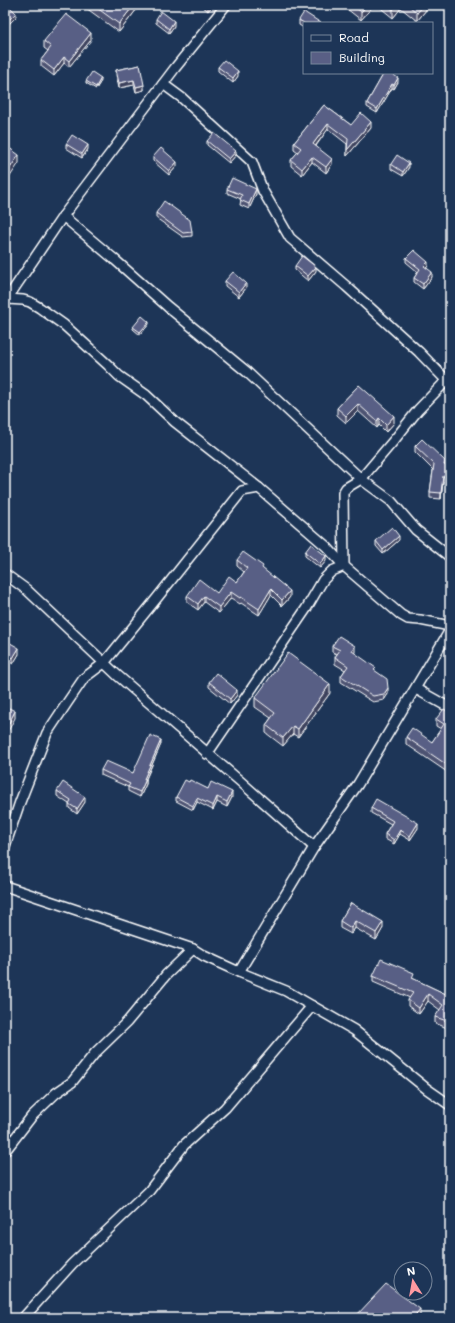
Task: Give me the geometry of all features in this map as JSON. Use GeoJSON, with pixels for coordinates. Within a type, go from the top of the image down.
{"type":"FeatureCollection","features":[{"type":"Feature","properties":{"kind":"street"},"geometry":{"type":"LineString","coordinates":[[6,301],[63,216],[163,84],[226,5]]}},
{"type":"Feature","properties":{"kind":"street"},"geometry":{"type":"LineString","coordinates":[[163,84],[182,98],[252,162],[263,191],[290,238],[346,286],[449,381],[418,410],[395,440],[360,479],[346,488],[343,493],[344,566]]}},
{"type":"Feature","properties":{"kind":"street"},"geometry":{"type":"LineString","coordinates":[[63,216],[168,307],[247,372],[360,479],[391,502],[416,530],[450,557]]}},
{"type":"Feature","properties":{"kind":"street"},"geometry":{"type":"LineString","coordinates":[[6,301],[23,300],[30,302],[64,325],[119,376],[146,395],[175,422],[259,488],[327,547],[344,566],[401,615],[408,619],[450,626]]}},
{"type":"Feature","properties":{"kind":"street"},"geometry":{"type":"LineString","coordinates":[[5,846],[20,802],[47,733],[84,678],[104,663],[185,564],[242,491],[259,488]]}},
{"type":"Feature","properties":{"kind":"street"},"geometry":{"type":"LineString","coordinates":[[207,754],[306,609],[323,580],[332,571],[344,566]]}},
{"type":"Feature","properties":{"kind":"street"},"geometry":{"type":"LineString","coordinates":[[5,574],[27,590],[104,663],[241,782],[314,848]]}},
{"type":"Feature","properties":{"kind":"street"},"geometry":{"type":"LineString","coordinates":[[239,972],[314,848],[358,784],[450,630]]}},
{"type":"Feature","properties":{"kind":"street"},"geometry":{"type":"LineString","coordinates":[[416,689],[450,708]]}},
{"type":"Feature","properties":{"kind":"street"},"geometry":{"type":"LineString","coordinates":[[5,886],[193,949],[204,956],[239,972],[286,991],[354,1030],[427,1089],[450,1105]]}},
{"type":"Feature","properties":{"kind":"street"},"geometry":{"type":"LineString","coordinates":[[5,1151],[32,1116],[56,1093],[72,1082],[95,1053],[126,1022],[166,975],[193,949]]}},
{"type":"Feature","properties":{"kind":"street"},"geometry":{"type":"LineString","coordinates":[[23,1318],[72,1264],[149,1191],[184,1145],[225,1108],[312,1006]]}},
{"type":"Feature","properties":{"kind":"building"},"geometry":{"type":"Polygon","coordinates":[[[5,5],[8,5],[16,13],[9,20],[5,16],[5,5]]]}},
{"type":"Feature","properties":{"kind":"building"},"geometry":{"type":"Polygon","coordinates":[[[93,5],[134,5],[119,24],[93,5]]]}},
{"type":"Feature","properties":{"kind":"building"},"geometry":{"type":"Polygon","coordinates":[[[353,5],[367,5],[361,12],[353,5]]]}},
{"type":"Feature","properties":{"kind":"building"},"geometry":{"type":"Polygon","coordinates":[[[387,5],[397,5],[393,10],[387,5]]]}},
{"type":"Feature","properties":{"kind":"building"},"geometry":{"type":"Polygon","coordinates":[[[408,5],[424,5],[417,13],[408,5]]]}},
{"type":"Feature","properties":{"kind":"building"},"geometry":{"type":"Polygon","coordinates":[[[161,11],[174,21],[169,29],[156,19],[161,11]]]}},
{"type":"Feature","properties":{"kind":"building"},"geometry":{"type":"Polygon","coordinates":[[[304,12],[319,22],[303,22],[299,20],[304,12]]]}},
{"type":"Feature","properties":{"kind":"building"},"geometry":{"type":"Polygon","coordinates":[[[66,14],[91,33],[69,61],[64,57],[54,70],[41,60],[51,47],[44,41],[66,14]]]}},
{"type":"Feature","properties":{"kind":"building"},"geometry":{"type":"Polygon","coordinates":[[[224,60],[238,71],[233,78],[218,67],[224,60]]]}},
{"type":"Feature","properties":{"kind":"building"},"geometry":{"type":"Polygon","coordinates":[[[140,65],[144,85],[136,87],[134,80],[119,83],[116,70],[140,65]]]}},
{"type":"Feature","properties":{"kind":"building"},"geometry":{"type":"Polygon","coordinates":[[[92,72],[101,78],[96,87],[86,81],[92,72]]]}},
{"type":"Feature","properties":{"kind":"building"},"geometry":{"type":"Polygon","coordinates":[[[383,74],[392,74],[398,78],[394,85],[392,84],[377,109],[367,103],[383,74]]]}},
{"type":"Feature","properties":{"kind":"building"},"geometry":{"type":"Polygon","coordinates":[[[324,105],[351,125],[361,113],[371,122],[347,150],[348,139],[328,124],[313,144],[332,159],[326,167],[312,157],[302,169],[291,160],[301,148],[294,143],[324,105]]]}},
{"type":"Feature","properties":{"kind":"building"},"geometry":{"type":"Polygon","coordinates":[[[214,133],[236,151],[229,159],[207,141],[214,133]]]}},
{"type":"Feature","properties":{"kind":"building"},"geometry":{"type":"Polygon","coordinates":[[[72,135],[88,145],[82,154],[66,144],[72,135]]]}},
{"type":"Feature","properties":{"kind":"building"},"geometry":{"type":"Polygon","coordinates":[[[5,145],[19,155],[5,175],[5,145]]]}},
{"type":"Feature","properties":{"kind":"building"},"geometry":{"type":"Polygon","coordinates":[[[161,148],[177,162],[169,171],[153,157],[161,148]]]}},
{"type":"Feature","properties":{"kind":"building"},"geometry":{"type":"Polygon","coordinates":[[[397,155],[409,163],[403,172],[391,164],[397,155]]]}},
{"type":"Feature","properties":{"kind":"building"},"geometry":{"type":"Polygon","coordinates":[[[232,178],[256,189],[249,204],[240,200],[242,195],[227,189],[232,178]]]}},
{"type":"Feature","properties":{"kind":"building"},"geometry":{"type":"Polygon","coordinates":[[[164,201],[190,220],[192,232],[183,233],[156,213],[164,201]]]}},
{"type":"Feature","properties":{"kind":"building"},"geometry":{"type":"Polygon","coordinates":[[[414,250],[428,262],[424,266],[432,272],[423,284],[414,278],[420,269],[406,258],[414,250]]]}},
{"type":"Feature","properties":{"kind":"building"},"geometry":{"type":"Polygon","coordinates":[[[302,256],[316,267],[308,276],[295,266],[302,256]]]}},
{"type":"Feature","properties":{"kind":"building"},"geometry":{"type":"Polygon","coordinates":[[[233,272],[246,283],[239,292],[225,281],[233,272]]]}},
{"type":"Feature","properties":{"kind":"building"},"geometry":{"type":"Polygon","coordinates":[[[142,316],[149,322],[140,332],[133,327],[142,316]]]}},
{"type":"Feature","properties":{"kind":"building"},"geometry":{"type":"Polygon","coordinates":[[[359,385],[394,416],[386,425],[379,418],[377,421],[358,404],[346,416],[337,408],[359,385]]]}},
{"type":"Feature","properties":{"kind":"building"},"geometry":{"type":"Polygon","coordinates":[[[422,439],[445,461],[444,465],[450,466],[450,478],[443,476],[441,493],[430,492],[434,464],[415,446],[422,439]]]}},
{"type":"Feature","properties":{"kind":"building"},"geometry":{"type":"Polygon","coordinates":[[[392,527],[399,536],[383,550],[376,541],[392,527]]]}},
{"type":"Feature","properties":{"kind":"building"},"geometry":{"type":"Polygon","coordinates":[[[311,544],[326,556],[320,564],[305,552],[311,544]]]}},
{"type":"Feature","properties":{"kind":"building"},"geometry":{"type":"Polygon","coordinates":[[[243,552],[263,566],[262,568],[290,591],[282,600],[271,589],[259,609],[231,592],[219,607],[204,596],[198,604],[187,596],[199,579],[217,593],[229,576],[237,582],[247,568],[237,560],[243,552]]]}},
{"type":"Feature","properties":{"kind":"building"},"geometry":{"type":"Polygon","coordinates":[[[339,636],[355,646],[352,651],[376,668],[374,670],[387,679],[388,688],[384,694],[373,696],[341,676],[348,666],[335,657],[340,650],[332,646],[339,636]]]}},
{"type":"Feature","properties":{"kind":"building"},"geometry":{"type":"Polygon","coordinates":[[[5,640],[19,648],[13,658],[5,653],[5,640]]]}},
{"type":"Feature","properties":{"kind":"building"},"geometry":{"type":"Polygon","coordinates":[[[288,653],[330,684],[298,729],[293,726],[283,738],[266,725],[275,713],[255,698],[288,653]]]}},
{"type":"Feature","properties":{"kind":"building"},"geometry":{"type":"Polygon","coordinates":[[[216,673],[237,690],[230,699],[209,682],[216,673]]]}},
{"type":"Feature","properties":{"kind":"building"},"geometry":{"type":"Polygon","coordinates":[[[5,706],[15,711],[5,731],[5,706]]]}},
{"type":"Feature","properties":{"kind":"building"},"geometry":{"type":"Polygon","coordinates":[[[444,709],[450,713],[450,767],[406,737],[412,728],[432,742],[444,724],[436,719],[444,709]]]}},
{"type":"Feature","properties":{"kind":"building"},"geometry":{"type":"Polygon","coordinates":[[[150,735],[161,740],[140,792],[128,787],[130,784],[101,770],[106,761],[133,773],[150,735]]]}},
{"type":"Feature","properties":{"kind":"building"},"geometry":{"type":"Polygon","coordinates":[[[185,780],[189,782],[190,780],[208,789],[211,782],[232,792],[227,802],[217,797],[213,806],[197,798],[193,806],[176,797],[185,780]]]}},
{"type":"Feature","properties":{"kind":"building"},"geometry":{"type":"Polygon","coordinates":[[[63,782],[85,797],[77,809],[69,804],[71,800],[57,791],[63,782]]]}},
{"type":"Feature","properties":{"kind":"building"},"geometry":{"type":"Polygon","coordinates":[[[376,799],[418,823],[410,836],[400,830],[394,840],[385,834],[393,821],[371,808],[376,799]]]}},
{"type":"Feature","properties":{"kind":"building"},"geometry":{"type":"Polygon","coordinates":[[[351,903],[383,922],[376,933],[355,921],[351,928],[340,921],[351,903]]]}},
{"type":"Feature","properties":{"kind":"building"},"geometry":{"type":"Polygon","coordinates":[[[381,959],[414,973],[412,978],[450,996],[450,1014],[447,1021],[435,1017],[443,1005],[428,994],[419,1008],[408,1000],[413,993],[373,976],[381,959]]]}},
{"type":"Feature","properties":{"kind":"building"},"geometry":{"type":"Polygon","coordinates":[[[386,1284],[393,1289],[393,1301],[409,1301],[420,1309],[413,1318],[358,1318],[356,1316],[386,1284]]]}}]}
